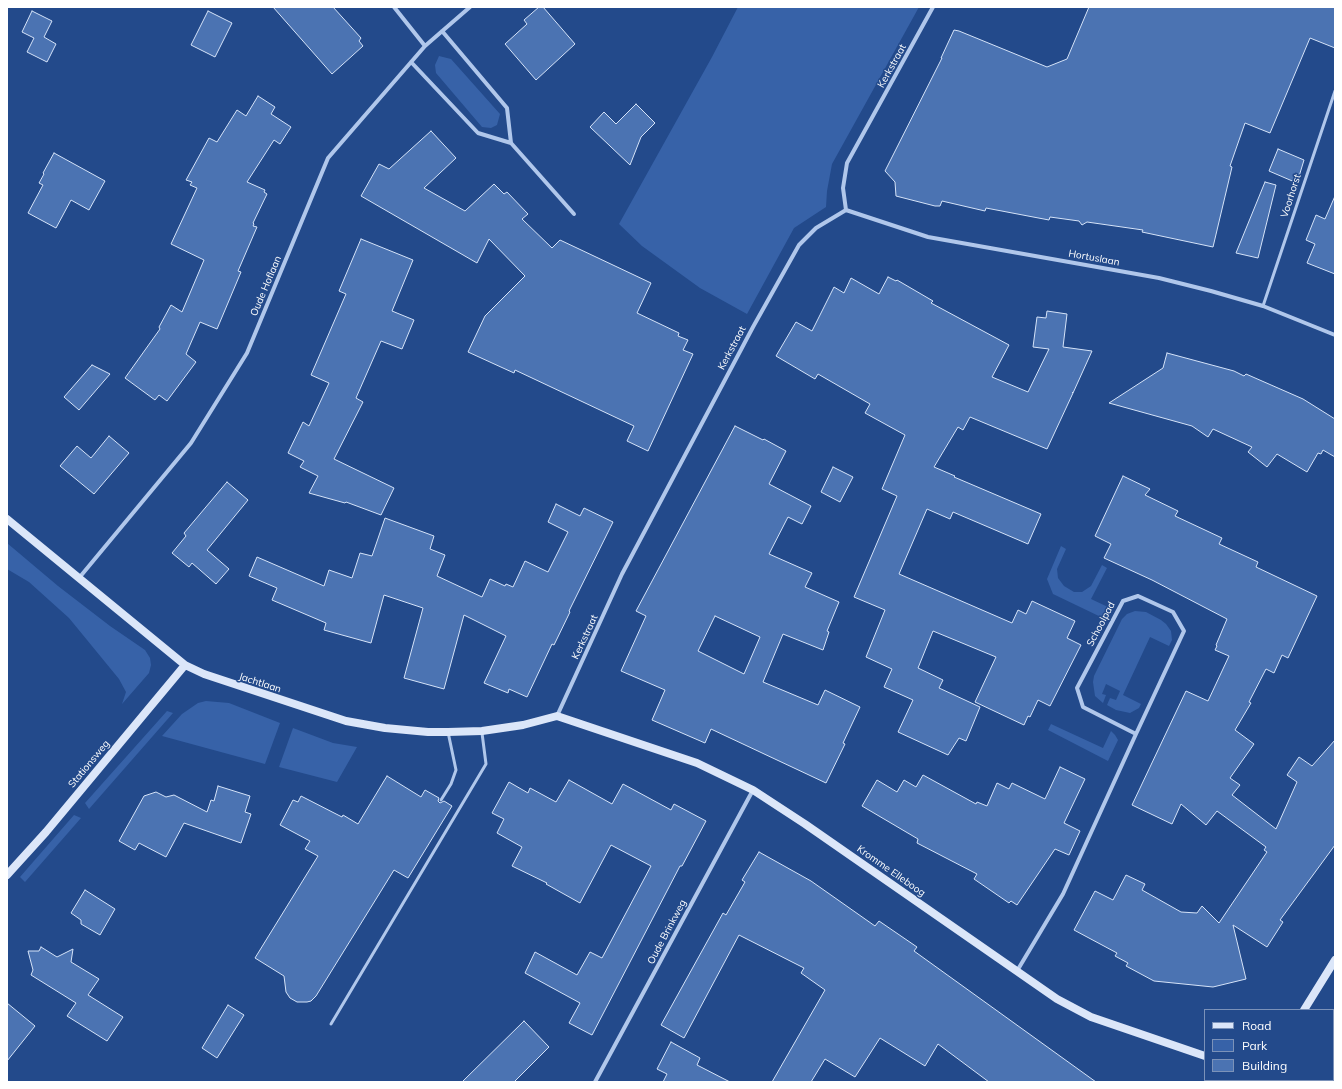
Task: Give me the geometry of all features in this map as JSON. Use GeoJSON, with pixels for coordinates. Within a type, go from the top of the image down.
{"type":"FeatureCollection","features":[{"type":"Feature","properties":{"kind":"street"},"geometry":{"type":"LineString","coordinates":[[394,7],[425,46]]}},
{"type":"Feature","properties":{"kind":"street","name":"Oude Hoflaan"},"geometry":{"type":"LineString","coordinates":[[79,578],[192,443],[247,352],[328,158],[425,46],[470,7]]}},
{"type":"Feature","properties":{"kind":"street","name":"Kerkstraat"},"geometry":{"type":"LineString","coordinates":[[557,716],[622,574],[753,327],[799,245],[816,228],[846,210],[843,188],[847,163],[933,7]]}},
{"type":"Feature","properties":{"kind":"street"},"geometry":{"type":"LineString","coordinates":[[442,31],[507,108],[511,143]]}},
{"type":"Feature","properties":{"kind":"street"},"geometry":{"type":"LineString","coordinates":[[411,62],[478,132],[511,143],[574,214]]}},
{"type":"Feature","properties":{"kind":"street","name":"Hortuslaan"},"geometry":{"type":"LineString","coordinates":[[846,210],[928,237],[1159,278],[1211,291],[1263,306],[1335,335]]}},
{"type":"Feature","properties":{"kind":"street","name":"Jachtlaan"},"geometry":{"type":"LineString","coordinates":[[7,519],[185,665],[204,674],[346,721],[385,728],[448,732],[482,731],[523,725],[557,716]]}},
{"type":"Feature","properties":{"kind":"street","name":"Schoolpad"},"geometry":{"type":"LineString","coordinates":[[1017,971],[1062,894],[1184,631],[1172,612],[1138,596],[1123,601],[1077,688],[1083,707],[1136,734]]}},
{"type":"Feature","properties":{"kind":"street","name":"Stationsweg"},"geometry":{"type":"LineString","coordinates":[[7,875],[46,832],[185,665]]}},
{"type":"Feature","properties":{"kind":"street","name":"Kromme Elleboog"},"geometry":{"type":"LineString","coordinates":[[557,716],[697,763],[753,790],[805,824],[1057,999],[1091,1017],[1204,1056]]}},
{"type":"Feature","properties":{"kind":"street","name":"Oude Brinkweg"},"geometry":{"type":"LineString","coordinates":[[595,1082],[753,790]]}},
{"type":"Feature","properties":{"kind":"street"},"geometry":{"type":"LineString","coordinates":[[1305,1009],[1335,960]]}},
{"type":"Feature","properties":{"kind":"lane","name":"Voorhorst"},"geometry":{"type":"LineString","coordinates":[[1263,306],[1335,91]]}},
{"type":"Feature","properties":{"kind":"lane"},"geometry":{"type":"LineString","coordinates":[[331,1024],[486,764],[482,731]]}},
{"type":"Feature","properties":{"kind":"lane"},"geometry":{"type":"LineString","coordinates":[[441,800],[451,784],[456,770],[448,732]]}},
{"type":"Feature","properties":{"kind":"green space"},"geometry":{"type":"Polygon","coordinates":[[[738,7],[919,7],[832,164],[827,191],[826,207],[794,228],[747,314],[700,288],[642,246],[619,224],[712,57],[738,7]]]}},
{"type":"Feature","properties":{"kind":"green space"},"geometry":{"type":"Polygon","coordinates":[[[439,56],[451,59],[500,114],[497,125],[491,128],[482,127],[436,73],[435,65],[439,56]]]}},
{"type":"Feature","properties":{"kind":"green space"},"geometry":{"type":"Polygon","coordinates":[[[7,543],[58,586],[110,626],[145,650],[150,658],[151,665],[149,673],[122,704],[126,692],[119,679],[69,618],[29,582],[7,569],[7,543]]]}},
{"type":"Feature","properties":{"kind":"green space"},"geometry":{"type":"Polygon","coordinates":[[[1061,546],[1066,549],[1057,569],[1058,578],[1064,586],[1074,592],[1082,592],[1091,586],[1102,565],[1107,568],[1091,599],[1108,607],[1103,618],[1053,594],[1047,579],[1061,546]]]}},
{"type":"Feature","properties":{"kind":"green space"},"geometry":{"type":"Polygon","coordinates":[[[1135,611],[1146,612],[1161,620],[1171,631],[1172,640],[1169,646],[1150,637],[1123,695],[1141,704],[1139,708],[1130,713],[1116,710],[1107,705],[1110,698],[1116,700],[1120,691],[1106,684],[1102,694],[1106,695],[1103,703],[1095,696],[1093,682],[1094,676],[1122,619],[1127,614],[1135,611]]]}},
{"type":"Feature","properties":{"kind":"green space"},"geometry":{"type":"Polygon","coordinates":[[[206,701],[229,703],[280,723],[265,764],[162,736],[182,714],[198,703],[206,701]]]}},
{"type":"Feature","properties":{"kind":"green space"},"geometry":{"type":"Polygon","coordinates":[[[167,711],[173,713],[89,809],[85,803],[167,711]]]}},
{"type":"Feature","properties":{"kind":"green space"},"geometry":{"type":"Polygon","coordinates":[[[1051,724],[1103,748],[1111,731],[1118,740],[1108,761],[1048,730],[1051,724]]]}},
{"type":"Feature","properties":{"kind":"green space"},"geometry":{"type":"Polygon","coordinates":[[[293,728],[333,743],[357,747],[337,782],[279,767],[293,728]]]}},
{"type":"Feature","properties":{"kind":"green space"},"geometry":{"type":"Polygon","coordinates":[[[74,815],[81,818],[25,882],[20,877],[74,815]]]}},
{"type":"Feature","properties":{"kind":"green space"},"geometry":{"type":"Polygon","coordinates":[[[1335,1034],[1335,1082],[1328,1082],[1334,1081],[1335,1034]]]}},
{"type":"Feature","properties":{"kind":"building"},"geometry":{"type":"Polygon","coordinates":[[[273,7],[333,7],[361,38],[359,41],[363,46],[332,74],[273,7]]]}},
{"type":"Feature","properties":{"kind":"building"},"geometry":{"type":"Polygon","coordinates":[[[539,7],[543,7],[575,44],[536,80],[505,44],[527,24],[524,20],[539,7]]]}},
{"type":"Feature","properties":{"kind":"building"},"geometry":{"type":"Polygon","coordinates":[[[1089,7],[1335,7],[1335,48],[1310,38],[1270,133],[1245,123],[1230,166],[1232,167],[1213,247],[1142,232],[1143,230],[1087,222],[1082,225],[1079,221],[1050,217],[1049,220],[986,208],[985,211],[942,201],[940,206],[935,206],[896,196],[895,182],[885,171],[942,58],[954,30],[1047,67],[1067,59],[1089,7]]]}},
{"type":"Feature","properties":{"kind":"building"},"geometry":{"type":"Polygon","coordinates":[[[32,11],[52,21],[44,37],[56,44],[47,62],[27,52],[34,38],[22,32],[32,11]]]}},
{"type":"Feature","properties":{"kind":"building"},"geometry":{"type":"Polygon","coordinates":[[[208,11],[232,23],[215,57],[191,45],[208,11]]]}},
{"type":"Feature","properties":{"kind":"building"},"geometry":{"type":"Polygon","coordinates":[[[258,96],[275,107],[271,114],[291,127],[280,144],[274,140],[247,182],[265,190],[264,192],[267,194],[253,223],[253,226],[257,227],[238,271],[241,272],[217,329],[200,322],[186,354],[196,362],[167,401],[159,395],[155,400],[125,378],[160,329],[159,327],[171,305],[182,312],[204,260],[171,244],[197,188],[190,185],[192,182],[186,180],[209,138],[217,142],[237,110],[246,116],[258,96]]]}},
{"type":"Feature","properties":{"kind":"building"},"geometry":{"type":"Polygon","coordinates":[[[636,104],[655,123],[641,137],[630,165],[590,127],[604,112],[616,124],[636,104]]]}},
{"type":"Feature","properties":{"kind":"building"},"geometry":{"type":"Polygon","coordinates":[[[431,131],[456,158],[424,188],[465,211],[494,184],[504,194],[507,192],[528,214],[522,219],[552,248],[560,240],[651,283],[637,313],[679,333],[678,336],[688,340],[683,350],[693,354],[648,451],[627,441],[634,426],[515,370],[514,373],[468,352],[485,316],[525,276],[489,239],[477,263],[361,196],[379,164],[389,169],[431,131]]]}},
{"type":"Feature","properties":{"kind":"building"},"geometry":{"type":"Polygon","coordinates":[[[1278,149],[1304,160],[1297,183],[1269,171],[1278,149]]]}},
{"type":"Feature","properties":{"kind":"building"},"geometry":{"type":"Polygon","coordinates":[[[54,153],[105,181],[89,210],[71,200],[56,228],[28,213],[43,185],[39,183],[54,153]]]}},
{"type":"Feature","properties":{"kind":"building"},"geometry":{"type":"Polygon","coordinates":[[[1265,182],[1276,185],[1258,258],[1236,253],[1265,182]]]}},
{"type":"Feature","properties":{"kind":"building"},"geometry":{"type":"Polygon","coordinates":[[[1335,196],[1335,274],[1307,263],[1315,244],[1306,240],[1316,215],[1325,219],[1335,196]]]}},
{"type":"Feature","properties":{"kind":"building"},"geometry":{"type":"Polygon","coordinates":[[[361,239],[413,260],[392,311],[414,320],[402,349],[381,341],[356,398],[363,402],[334,459],[394,488],[381,515],[346,502],[345,503],[309,493],[318,476],[300,467],[304,461],[288,453],[303,422],[309,426],[329,383],[311,375],[346,294],[339,291],[361,239]]]}},
{"type":"Feature","properties":{"kind":"building"},"geometry":{"type":"Polygon","coordinates":[[[888,277],[896,281],[897,280],[933,301],[931,303],[1009,345],[992,377],[1028,392],[1049,349],[1033,347],[1037,317],[1046,318],[1047,311],[1067,314],[1063,347],[1092,351],[1047,449],[970,417],[963,430],[958,427],[934,467],[1041,514],[1028,544],[953,512],[950,519],[927,509],[899,574],[1012,623],[1018,610],[1026,614],[1032,601],[1075,621],[1067,638],[1081,645],[1050,706],[1038,700],[1030,717],[1028,716],[1024,725],[975,702],[996,657],[933,631],[918,668],[943,680],[939,688],[980,707],[966,741],[959,738],[948,755],[898,732],[913,700],[884,687],[892,669],[866,657],[885,610],[854,597],[897,496],[882,489],[905,435],[865,413],[870,404],[818,374],[815,379],[776,356],[796,322],[812,331],[834,287],[844,293],[851,278],[879,294],[888,277]]]}},
{"type":"Feature","properties":{"kind":"building"},"geometry":{"type":"Polygon","coordinates":[[[1167,353],[1234,371],[1244,376],[1246,374],[1303,399],[1335,419],[1335,457],[1323,450],[1321,454],[1318,453],[1307,472],[1277,454],[1267,467],[1248,452],[1252,447],[1213,429],[1208,437],[1192,426],[1109,403],[1163,368],[1167,353]]]}},
{"type":"Feature","properties":{"kind":"building"},"geometry":{"type":"Polygon","coordinates":[[[92,365],[110,374],[79,410],[64,397],[92,365]]]}},
{"type":"Feature","properties":{"kind":"building"},"geometry":{"type":"Polygon","coordinates":[[[735,426],[786,451],[769,484],[811,506],[802,524],[788,517],[769,554],[812,573],[805,587],[839,602],[827,631],[829,632],[823,650],[783,634],[763,682],[818,705],[825,690],[860,707],[843,743],[845,744],[826,783],[711,729],[705,743],[652,720],[665,690],[621,671],[646,616],[636,611],[735,426]],[[715,616],[698,651],[744,674],[760,637],[715,616]]]}},
{"type":"Feature","properties":{"kind":"building"},"geometry":{"type":"Polygon","coordinates":[[[109,436],[129,453],[94,494],[60,466],[77,446],[91,458],[109,436]]]}},
{"type":"Feature","properties":{"kind":"building"},"geometry":{"type":"Polygon","coordinates":[[[833,467],[853,477],[840,502],[821,492],[833,467]]]}},
{"type":"Feature","properties":{"kind":"building"},"geometry":{"type":"Polygon","coordinates":[[[1123,476],[1150,489],[1145,495],[1178,511],[1175,516],[1222,538],[1219,544],[1258,562],[1256,567],[1317,596],[1288,658],[1282,655],[1274,673],[1266,669],[1249,702],[1251,703],[1235,730],[1254,744],[1230,778],[1240,785],[1232,795],[1276,829],[1297,782],[1287,775],[1299,757],[1312,766],[1335,740],[1335,845],[1280,920],[1283,922],[1267,947],[1233,925],[1246,979],[1213,987],[1154,981],[1126,966],[1128,963],[1115,956],[1117,953],[1074,930],[1095,891],[1113,900],[1126,875],[1145,884],[1142,890],[1181,912],[1197,913],[1202,906],[1219,923],[1267,852],[1264,850],[1266,847],[1217,811],[1206,825],[1181,804],[1172,824],[1132,805],[1186,691],[1208,701],[1229,656],[1215,650],[1227,619],[1152,580],[1104,558],[1111,544],[1095,536],[1123,476]]]}},
{"type":"Feature","properties":{"kind":"building"},"geometry":{"type":"Polygon","coordinates":[[[227,482],[248,500],[207,550],[229,569],[216,584],[192,563],[189,567],[172,553],[186,536],[184,533],[227,482]]]}},
{"type":"Feature","properties":{"kind":"building"},"geometry":{"type":"Polygon","coordinates":[[[556,504],[580,516],[584,508],[613,522],[554,645],[552,644],[527,697],[509,689],[508,693],[484,683],[506,636],[464,615],[444,689],[404,678],[423,608],[384,595],[371,643],[324,630],[326,623],[272,600],[277,588],[249,576],[257,557],[324,586],[329,570],[352,578],[360,553],[372,556],[385,518],[434,536],[430,549],[445,555],[437,576],[482,597],[490,579],[505,586],[506,584],[513,587],[525,561],[548,572],[568,532],[548,522],[556,504]]]}},
{"type":"Feature","properties":{"kind":"building"},"geometry":{"type":"Polygon","coordinates":[[[1060,767],[1085,779],[1064,823],[1080,831],[1069,855],[1055,849],[1017,905],[1011,901],[1009,903],[974,879],[977,874],[917,843],[918,839],[862,806],[877,780],[897,792],[904,780],[916,787],[923,775],[976,804],[977,802],[987,806],[997,783],[1009,789],[1012,783],[1045,799],[1060,767]]]}},
{"type":"Feature","properties":{"kind":"building"},"geometry":{"type":"Polygon","coordinates":[[[387,776],[421,797],[425,790],[439,798],[438,801],[440,803],[444,801],[452,806],[408,878],[394,870],[316,996],[311,1001],[297,1002],[290,998],[286,992],[284,976],[255,958],[318,856],[305,849],[310,841],[280,825],[293,800],[298,802],[301,796],[342,817],[343,815],[358,824],[387,776]]]}},
{"type":"Feature","properties":{"kind":"building"},"geometry":{"type":"Polygon","coordinates":[[[569,780],[612,804],[623,784],[671,810],[674,804],[706,821],[682,866],[680,866],[592,1035],[569,1023],[580,1003],[525,973],[535,952],[577,975],[590,952],[602,958],[651,866],[611,845],[580,903],[546,884],[547,883],[512,866],[522,847],[497,833],[504,819],[492,813],[509,782],[528,793],[530,788],[556,802],[569,780]]]}},
{"type":"Feature","properties":{"kind":"building"},"geometry":{"type":"Polygon","coordinates":[[[218,786],[250,796],[245,812],[251,814],[241,843],[184,823],[166,857],[139,843],[135,850],[119,841],[144,796],[156,792],[166,797],[174,795],[207,812],[211,800],[214,801],[218,786]]]}},
{"type":"Feature","properties":{"kind":"building"},"geometry":{"type":"Polygon","coordinates":[[[759,852],[811,881],[875,926],[879,921],[917,947],[914,951],[1096,1082],[989,1082],[938,1044],[925,1066],[880,1038],[855,1077],[825,1059],[811,1082],[772,1082],[825,990],[801,973],[804,968],[739,935],[684,1038],[661,1025],[723,913],[726,915],[745,882],[742,880],[759,852]]]}},
{"type":"Feature","properties":{"kind":"building"},"geometry":{"type":"Polygon","coordinates":[[[85,890],[115,909],[100,935],[81,924],[81,920],[71,913],[85,890]]]}},
{"type":"Feature","properties":{"kind":"building"},"geometry":{"type":"Polygon","coordinates":[[[41,947],[57,957],[73,949],[71,962],[99,979],[88,995],[123,1017],[107,1041],[67,1016],[76,1003],[31,975],[33,970],[28,951],[39,951],[41,947]]]}},
{"type":"Feature","properties":{"kind":"building"},"geometry":{"type":"Polygon","coordinates":[[[7,1003],[35,1026],[7,1061],[7,1003]]]}},
{"type":"Feature","properties":{"kind":"building"},"geometry":{"type":"Polygon","coordinates":[[[228,1005],[244,1015],[217,1058],[202,1048],[228,1005]]]}},
{"type":"Feature","properties":{"kind":"building"},"geometry":{"type":"Polygon","coordinates":[[[524,1021],[549,1047],[514,1082],[462,1082],[524,1021]]]}},
{"type":"Feature","properties":{"kind":"building"},"geometry":{"type":"Polygon","coordinates":[[[671,1042],[700,1058],[697,1065],[730,1082],[663,1082],[667,1074],[657,1069],[671,1042]]]}}]}
